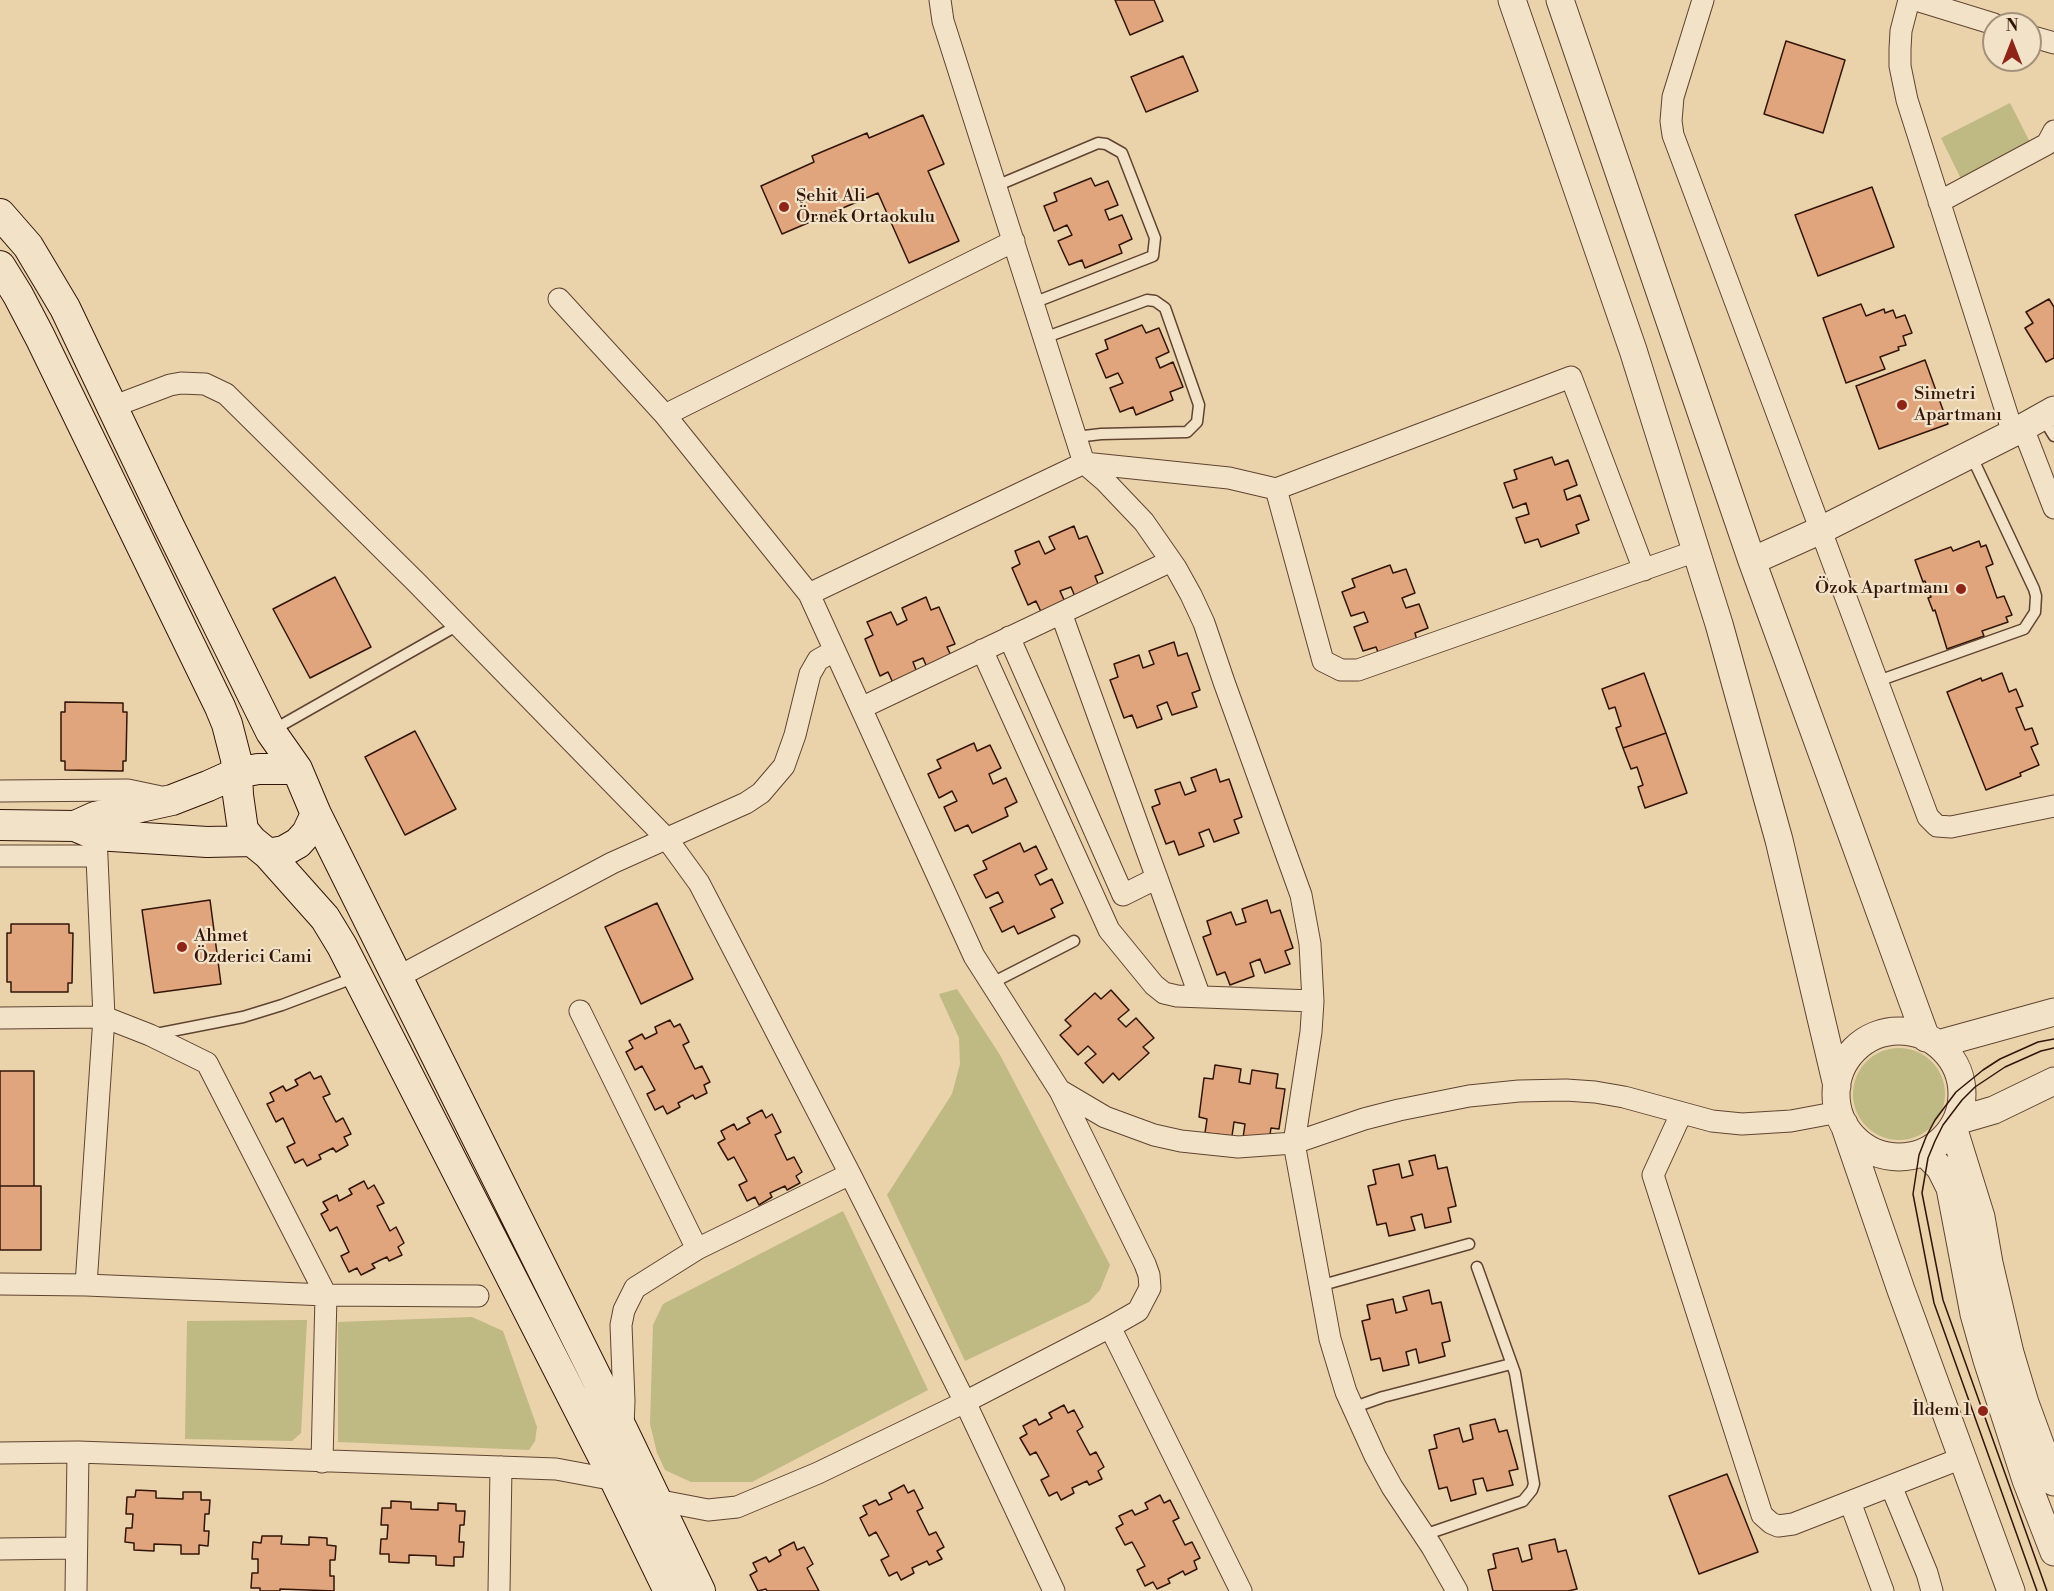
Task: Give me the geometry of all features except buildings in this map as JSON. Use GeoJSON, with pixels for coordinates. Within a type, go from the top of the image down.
{"type":"FeatureCollection","features":[{"type":"Feature","properties":{"kind":"main road"},"geometry":{"type":"LineString","coordinates":[[0,214],[23,239],[41,265],[65,308],[169,526],[271,732],[297,769],[316,814],[623,1431],[700,1591]]}},
{"type":"Feature","properties":{"kind":"main road"},"geometry":{"type":"LineString","coordinates":[[0,266],[40,337],[220,707],[236,759],[243,830],[325,918],[357,976],[615,1480],[669,1591]]}},
{"type":"Feature","properties":{"kind":"main road"},"geometry":{"type":"LineString","coordinates":[[89,839],[95,818],[172,800],[237,773],[258,769],[297,769]]}},
{"type":"Feature","properties":{"kind":"main road"},"geometry":{"type":"LineString","coordinates":[[0,825],[89,839],[207,842],[284,851],[298,843],[307,833],[316,814]]}},
{"type":"Feature","properties":{"kind":"street"},"geometry":{"type":"LineString","coordinates":[[940,0],[943,21],[1084,463],[1131,508],[1171,561],[1191,595],[1204,623],[1301,895],[1310,944],[1313,1001],[1311,1032],[1294,1143],[1330,1339],[1352,1408],[1375,1456],[1457,1591]]}},
{"type":"Feature","properties":{"kind":"street"},"geometry":{"type":"LineString","coordinates":[[1512,0],[1633,350],[1747,721],[1809,963],[1840,1108],[1962,1458],[2011,1591]]}},
{"type":"Feature","properties":{"kind":"street"},"geometry":{"type":"LineString","coordinates":[[1560,0],[1752,561],[1932,1041],[1954,1064],[1960,1076],[1962,1102],[1954,1124],[1945,1137],[1923,1152],[1898,1157],[1872,1151],[1851,1135],[1840,1108],[1840,1073],[1853,1051],[1875,1036],[1901,1032],[1932,1041],[2054,1012]]}},
{"type":"Feature","properties":{"kind":"street"},"geometry":{"type":"LineString","coordinates":[[1704,0],[1673,97],[1671,121],[1673,135],[1928,818],[1937,826],[1951,827],[2054,806]]}},
{"type":"Feature","properties":{"kind":"street"},"geometry":{"type":"LineString","coordinates":[[1909,0],[1901,32],[1903,83],[1939,202],[2037,425],[2054,508]]}},
{"type":"Feature","properties":{"kind":"street"},"geometry":{"type":"LineString","coordinates":[[1916,0],[1982,20]]}},
{"type":"Feature","properties":{"kind":"street"},"geometry":{"type":"LineString","coordinates":[[1939,202],[2048,144],[2054,131]]}},
{"type":"Feature","properties":{"kind":"street"},"geometry":{"type":"LineString","coordinates":[[666,415],[1014,241]]}},
{"type":"Feature","properties":{"kind":"street"},"geometry":{"type":"LineString","coordinates":[[0,1453],[78,1452],[556,1469],[615,1480],[656,1500],[708,1510],[737,1507],[794,1484],[965,1402],[1110,1327],[1138,1311],[1150,1288],[1149,1275],[1060,1091],[974,956],[809,594],[666,415],[559,299]]}},
{"type":"Feature","properties":{"kind":"street"},"geometry":{"type":"LineString","coordinates":[[809,594],[1084,463],[1229,478],[1276,489],[1571,377],[1644,570]]}},
{"type":"Feature","properties":{"kind":"street"},"geometry":{"type":"LineString","coordinates":[[112,407],[181,383],[205,384],[226,394],[458,625],[667,838],[699,884],[850,1174],[965,1402],[1054,1591]]}},
{"type":"Feature","properties":{"kind":"street"},"geometry":{"type":"LineString","coordinates":[[1752,561],[1821,530],[1971,454],[2037,425]]}},
{"type":"Feature","properties":{"kind":"street"},"geometry":{"type":"LineString","coordinates":[[1276,489],[1323,661],[1341,670],[1349,671],[1366,667],[1696,551]]}},
{"type":"Feature","properties":{"kind":"street"},"geometry":{"type":"LineString","coordinates":[[861,708],[1171,561]]}},
{"type":"Feature","properties":{"kind":"street"},"geometry":{"type":"LineString","coordinates":[[1061,613],[1200,997]]}},
{"type":"Feature","properties":{"kind":"street"},"geometry":{"type":"LineString","coordinates":[[1010,637],[1123,895],[1157,878]]}},
{"type":"Feature","properties":{"kind":"street"},"geometry":{"type":"LineString","coordinates":[[982,650],[1109,930],[1159,990],[1171,996],[1313,1001]]}},
{"type":"Feature","properties":{"kind":"street"},"geometry":{"type":"LineString","coordinates":[[398,977],[612,863],[746,803],[761,793],[784,766],[795,735],[810,674],[818,660],[834,651]]}},
{"type":"Feature","properties":{"kind":"street"},"geometry":{"type":"LineString","coordinates":[[0,791],[128,790],[172,800]]}},
{"type":"Feature","properties":{"kind":"street"},"geometry":{"type":"LineString","coordinates":[[0,856],[89,839],[104,1017],[86,1284]]}},
{"type":"Feature","properties":{"kind":"street"},"geometry":{"type":"LineString","coordinates":[[580,1011],[697,1249]]}},
{"type":"Feature","properties":{"kind":"street"},"geometry":{"type":"LineString","coordinates":[[0,1018],[104,1017],[150,1035],[207,1063],[326,1295],[322,1462]]}},
{"type":"Feature","properties":{"kind":"street"},"geometry":{"type":"LineString","coordinates":[[1954,1124],[1994,1110],[2054,1081]]}},
{"type":"Feature","properties":{"kind":"street"},"geometry":{"type":"LineString","coordinates":[[1060,1091],[1105,1117],[1146,1132],[1181,1141],[1238,1147],[1294,1143],[1364,1119],[1399,1110],[1469,1096],[1519,1090],[1595,1092],[1624,1097],[1712,1121],[1759,1124],[1791,1122],[1840,1108]]}},
{"type":"Feature","properties":{"kind":"street"},"geometry":{"type":"LineString","coordinates":[[1681,1114],[1653,1175],[1760,1510],[1766,1520],[1786,1526],[1962,1458]]}},
{"type":"Feature","properties":{"kind":"street"},"geometry":{"type":"LineString","coordinates":[[1954,1124],[1981,1217],[2010,1353],[2025,1403],[2054,1482]]}},
{"type":"Feature","properties":{"kind":"street"},"geometry":{"type":"LineString","coordinates":[[1923,1152],[1940,1168],[1950,1188],[1980,1337],[2001,1405],[2054,1552]]}},
{"type":"Feature","properties":{"kind":"street"},"geometry":{"type":"LineString","coordinates":[[623,1431],[624,1370],[620,1339],[621,1325],[628,1299],[635,1288],[697,1249],[850,1174]]}},
{"type":"Feature","properties":{"kind":"street"},"geometry":{"type":"LineString","coordinates":[[0,1284],[86,1284],[326,1295],[478,1296]]}},
{"type":"Feature","properties":{"kind":"street"},"geometry":{"type":"LineString","coordinates":[[1110,1327],[1241,1591]]}},
{"type":"Feature","properties":{"kind":"street"},"geometry":{"type":"LineString","coordinates":[[76,1591],[78,1452]]}},
{"type":"Feature","properties":{"kind":"street"},"geometry":{"type":"LineString","coordinates":[[499,1591],[501,1467]]}},
{"type":"Feature","properties":{"kind":"street"},"geometry":{"type":"LineString","coordinates":[[1891,1486],[1927,1573],[1932,1591]]}},
{"type":"Feature","properties":{"kind":"street"},"geometry":{"type":"LineString","coordinates":[[1850,1502],[1882,1591]]}},
{"type":"Feature","properties":{"kind":"street"},"geometry":{"type":"LineString","coordinates":[[0,1549],[76,1548]]}},
{"type":"Feature","properties":{"kind":"lane"},"geometry":{"type":"LineString","coordinates":[[996,186],[1098,143],[1113,146],[1122,153],[1155,238],[1153,256],[1033,303]]}},
{"type":"Feature","properties":{"kind":"lane"},"geometry":{"type":"LineString","coordinates":[[1044,338],[1147,300],[1155,301],[1166,308],[1199,405],[1197,422],[1187,432],[1101,434],[1076,438]]}},
{"type":"Feature","properties":{"kind":"lane"},"geometry":{"type":"LineString","coordinates":[[1878,681],[2024,629],[2035,612],[2034,589],[1971,454]]}},
{"type":"Feature","properties":{"kind":"lane"},"geometry":{"type":"LineString","coordinates":[[271,732],[458,625]]}},
{"type":"Feature","properties":{"kind":"lane"},"geometry":{"type":"LineString","coordinates":[[992,983],[1074,941]]}},
{"type":"Feature","properties":{"kind":"lane"},"geometry":{"type":"LineString","coordinates":[[150,1035],[243,1017],[282,1005],[357,976]]}},
{"type":"Feature","properties":{"kind":"lane"},"geometry":{"type":"LineString","coordinates":[[1319,1286],[1469,1244]]}},
{"type":"Feature","properties":{"kind":"lane"},"geometry":{"type":"LineString","coordinates":[[1424,1535],[1523,1501],[1532,1490],[1533,1472],[1511,1364],[1477,1268]]}},
{"type":"Feature","properties":{"kind":"lane"},"geometry":{"type":"LineString","coordinates":[[1352,1408],[1383,1397],[1511,1364]]}},
{"type":"Feature","properties":{"kind":"shaded area"},"geometry":{"type":"Polygon","coordinates":[[[2010,103],[2035,152],[1965,187],[1941,138],[2010,103]]]}},
{"type":"Feature","properties":{"kind":"shaded area"},"geometry":{"type":"Polygon","coordinates":[[[957,989],[1000,1055],[1110,1265],[1100,1290],[1089,1302],[965,1361],[887,1195],[952,1094],[960,1064],[959,1038],[939,994],[957,989]]]}},
{"type":"Feature","properties":{"kind":"shaded area"},"geometry":{"type":"Polygon","coordinates":[[[1899,1048],[1917,1052],[1931,1062],[1941,1076],[1945,1094],[1941,1112],[1931,1126],[1917,1136],[1899,1140],[1881,1136],[1867,1126],[1857,1112],[1853,1094],[1857,1076],[1867,1062],[1881,1052],[1899,1048]]]}},
{"type":"Feature","properties":{"kind":"shaded area"},"geometry":{"type":"Polygon","coordinates":[[[843,1211],[928,1390],[752,1482],[691,1482],[665,1470],[657,1453],[650,1424],[653,1325],[663,1304],[843,1211]]]}},
{"type":"Feature","properties":{"kind":"shaded area"},"geometry":{"type":"Polygon","coordinates":[[[472,1317],[503,1331],[537,1427],[535,1441],[529,1450],[338,1442],[338,1322],[472,1317]]]}},
{"type":"Feature","properties":{"kind":"shaded area"},"geometry":{"type":"Polygon","coordinates":[[[307,1320],[301,1433],[292,1441],[185,1439],[187,1321],[307,1320]]]}},
{"type":"Feature","properties":{"kind":"tram line"},"geometry":{"type":"LineString","coordinates":[[2037,1591],[1934,1303],[1913,1194],[1919,1155],[1926,1137],[1935,1120],[1956,1092],[2000,1059],[2038,1042],[2054,1039]]}},
{"type":"Feature","properties":{"kind":"tram line"},"geometry":{"type":"LineString","coordinates":[[2047,1591],[1943,1300],[1922,1193],[1928,1158],[1935,1141],[1943,1125],[1962,1100],[1975,1087],[2005,1067],[2041,1051],[2054,1048]]}},
{"type":"Feature","properties":{"kind":"place","name":"Şehit Ali Örnek Ortaokulu"},"geometry":{"type":"Point","coordinates":[784,207]}},
{"type":"Feature","properties":{"kind":"place","name":"Simetri Apartmanı"},"geometry":{"type":"Point","coordinates":[1902,405]}},
{"type":"Feature","properties":{"kind":"place","name":"Özok Apartmanı"},"geometry":{"type":"Point","coordinates":[1961,589]}},
{"type":"Feature","properties":{"kind":"place","name":"Ahmet Özderici Cami"},"geometry":{"type":"Point","coordinates":[182,947]}},
{"type":"Feature","properties":{"kind":"place","name":"İldem 1"},"geometry":{"type":"Point","coordinates":[1983,1411]}}]}
